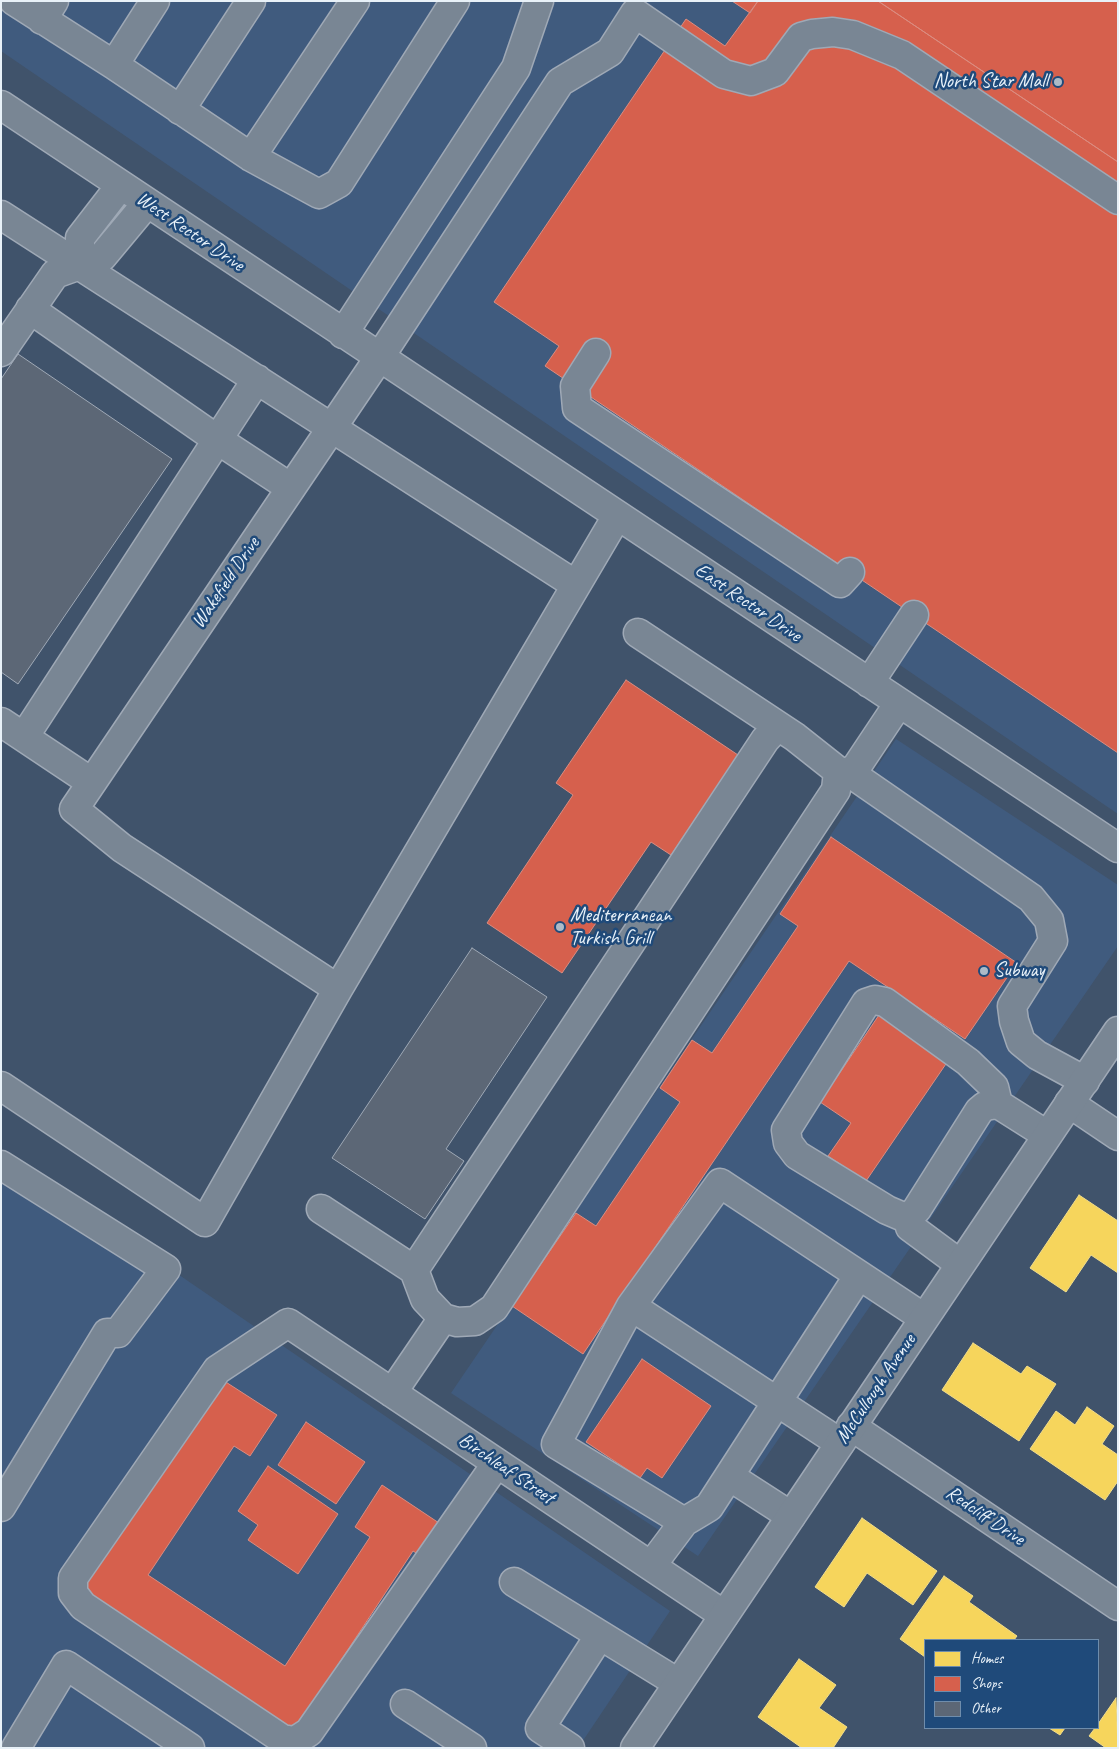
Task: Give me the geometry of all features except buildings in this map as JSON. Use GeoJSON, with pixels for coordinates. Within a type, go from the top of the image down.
{"type":"FeatureCollection","features":[{"type":"Feature","properties":{"kind":"street"},"geometry":{"type":"LineString","coordinates":[[14,1],[48,11],[114,65],[180,110],[251,157],[318,194],[339,183],[455,1]]}},
{"type":"Feature","properties":{"kind":"street"},"geometry":{"type":"LineString","coordinates":[[114,65],[155,1]]}},
{"type":"Feature","properties":{"kind":"street"},"geometry":{"type":"LineString","coordinates":[[180,110],[251,1]]}},
{"type":"Feature","properties":{"kind":"street"},"geometry":{"type":"LineString","coordinates":[[251,157],[355,1]]}},
{"type":"Feature","properties":{"kind":"street"},"geometry":{"type":"LineString","coordinates":[[343,334],[516,68],[539,1]]}},
{"type":"Feature","properties":{"kind":"street"},"geometry":{"type":"LineString","coordinates":[[626,7],[724,74],[751,81],[775,72],[802,38],[812,34],[833,32],[853,35],[902,55],[1118,200]]}},
{"type":"Feature","properties":{"kind":"street","name":"Wakefield Drive"},"geometry":{"type":"LineString","coordinates":[[338,989],[122,848],[74,808],[333,427],[560,82],[610,52],[626,7]]}},
{"type":"Feature","properties":{"kind":"street","name":"West Rector Drive"},"geometry":{"type":"LineString","coordinates":[[1,106],[379,358]]}},
{"type":"Feature","properties":{"kind":"street"},"geometry":{"type":"LineString","coordinates":[[80,264],[80,238],[121,185]]}},
{"type":"Feature","properties":{"kind":"street"},"geometry":{"type":"LineString","coordinates":[[1,352],[55,274],[102,257],[147,203]]}},
{"type":"Feature","properties":{"kind":"street"},"geometry":{"type":"LineString","coordinates":[[1,214],[576,585]]}},
{"type":"Feature","properties":{"kind":"street"},"geometry":{"type":"LineString","coordinates":[[30,309],[218,440],[291,488]]}},
{"type":"Feature","properties":{"kind":"street"},"geometry":{"type":"LineString","coordinates":[[596,353],[575,386],[577,408],[840,583],[850,572]]}},
{"type":"Feature","properties":{"kind":"street","name":"East Rector Drive"},"geometry":{"type":"LineString","coordinates":[[379,358],[1118,848]]}},
{"type":"Feature","properties":{"kind":"street"},"geometry":{"type":"LineString","coordinates":[[24,737],[257,380]]}},
{"type":"Feature","properties":{"kind":"street"},"geometry":{"type":"LineString","coordinates":[[1,1086],[205,1222],[338,989],[617,516]]}},
{"type":"Feature","properties":{"kind":"street"},"geometry":{"type":"LineString","coordinates":[[869,683],[914,615]]}},
{"type":"Feature","properties":{"kind":"street"},"geometry":{"type":"LineString","coordinates":[[638,633],[1031,898],[1049,920],[1053,941],[1012,1006],[1014,1021],[1021,1042],[1037,1055],[1085,1081]]}},
{"type":"Feature","properties":{"kind":"street"},"geometry":{"type":"LineString","coordinates":[[321,1210],[414,1270],[425,1299],[443,1318],[457,1322],[475,1321],[494,1308],[836,790],[844,772],[857,766],[899,703]]}},
{"type":"Feature","properties":{"kind":"street"},"geometry":{"type":"LineString","coordinates":[[1,722],[91,782]]}},
{"type":"Feature","properties":{"kind":"street"},"geometry":{"type":"LineString","coordinates":[[414,1270],[765,740],[778,726]]}},
{"type":"Feature","properties":{"kind":"street"},"geometry":{"type":"LineString","coordinates":[[908,1218],[886,1210],[797,1156],[788,1143],[786,1130],[866,1003],[875,1000],[886,1002],[968,1062],[994,1087],[998,1104]]}},
{"type":"Feature","properties":{"kind":"street","name":"McCullough Avenue"},"geometry":{"type":"LineString","coordinates":[[639,1746],[678,1683],[1118,1031]]}},
{"type":"Feature","properties":{"kind":"street"},"geometry":{"type":"LineString","coordinates":[[1069,1103],[1118,1136]]}},
{"type":"Feature","properties":{"kind":"street"},"geometry":{"type":"LineString","coordinates":[[908,1218],[917,1209],[979,1111],[985,1106],[998,1104],[1047,1135]]}},
{"type":"Feature","properties":{"kind":"street"},"geometry":{"type":"LineString","coordinates":[[1,1165],[166,1270],[118,1333],[107,1333],[1,1507]]}},
{"type":"Feature","properties":{"kind":"street"},"geometry":{"type":"LineString","coordinates":[[684,1522],[556,1444],[632,1306],[720,1183],[924,1318]]}},
{"type":"Feature","properties":{"kind":"street"},"geometry":{"type":"LineString","coordinates":[[908,1218],[910,1227],[960,1264]]}},
{"type":"Feature","properties":{"kind":"street"},"geometry":{"type":"LineString","coordinates":[[651,1566],[684,1522],[709,1507],[859,1275]]}},
{"type":"Feature","properties":{"kind":"street","name":"Redcliff Drive"},"geometry":{"type":"LineString","coordinates":[[632,1306],[777,1402],[846,1435],[1118,1606]]}},
{"type":"Feature","properties":{"kind":"street"},"geometry":{"type":"LineString","coordinates":[[392,1393],[443,1318]]}},
{"type":"Feature","properties":{"kind":"street","name":"Birchleaf Street"},"geometry":{"type":"LineString","coordinates":[[497,1463],[309,1732],[295,1741],[282,1739],[274,1734],[83,1606],[73,1593],[73,1578],[217,1370],[288,1323],[724,1615]]}},
{"type":"Feature","properties":{"kind":"street"},"geometry":{"type":"LineString","coordinates":[[729,1476],[791,1516]]}},
{"type":"Feature","properties":{"kind":"street"},"geometry":{"type":"LineString","coordinates":[[514,1582],[678,1683]]}},
{"type":"Feature","properties":{"kind":"street"},"geometry":{"type":"LineString","coordinates":[[570,1748],[540,1728],[600,1635]]}},
{"type":"Feature","properties":{"kind":"street"},"geometry":{"type":"LineString","coordinates":[[16,1748],[66,1665],[190,1748]]}},
{"type":"Feature","properties":{"kind":"street"},"geometry":{"type":"LineString","coordinates":[[405,1704],[472,1748]]}},
{"type":"Feature","properties":{"kind":"shaded area"},"geometry":{"type":"Polygon","coordinates":[[[1,1],[1118,1],[1118,814],[1,51],[1,1]]]}},
{"type":"Feature","properties":{"kind":"shaded area"},"geometry":{"type":"Polygon","coordinates":[[[896,739],[1118,885],[1118,946],[698,1556],[451,1393],[896,739]]]}},
{"type":"Feature","properties":{"kind":"shaded area"},"geometry":{"type":"Polygon","coordinates":[[[1,1153],[670,1611],[578,1748],[1,1748],[1,1153]]]}},
{"type":"Feature","properties":{"kind":"place","name":"North Star Mall"},"geometry":{"type":"Point","coordinates":[1058,82]}},
{"type":"Feature","properties":{"kind":"place","name":"Mediterranean Turkish Grill"},"geometry":{"type":"Point","coordinates":[560,927]}},
{"type":"Feature","properties":{"kind":"place","name":"Subway"},"geometry":{"type":"Point","coordinates":[984,971]}}]}
